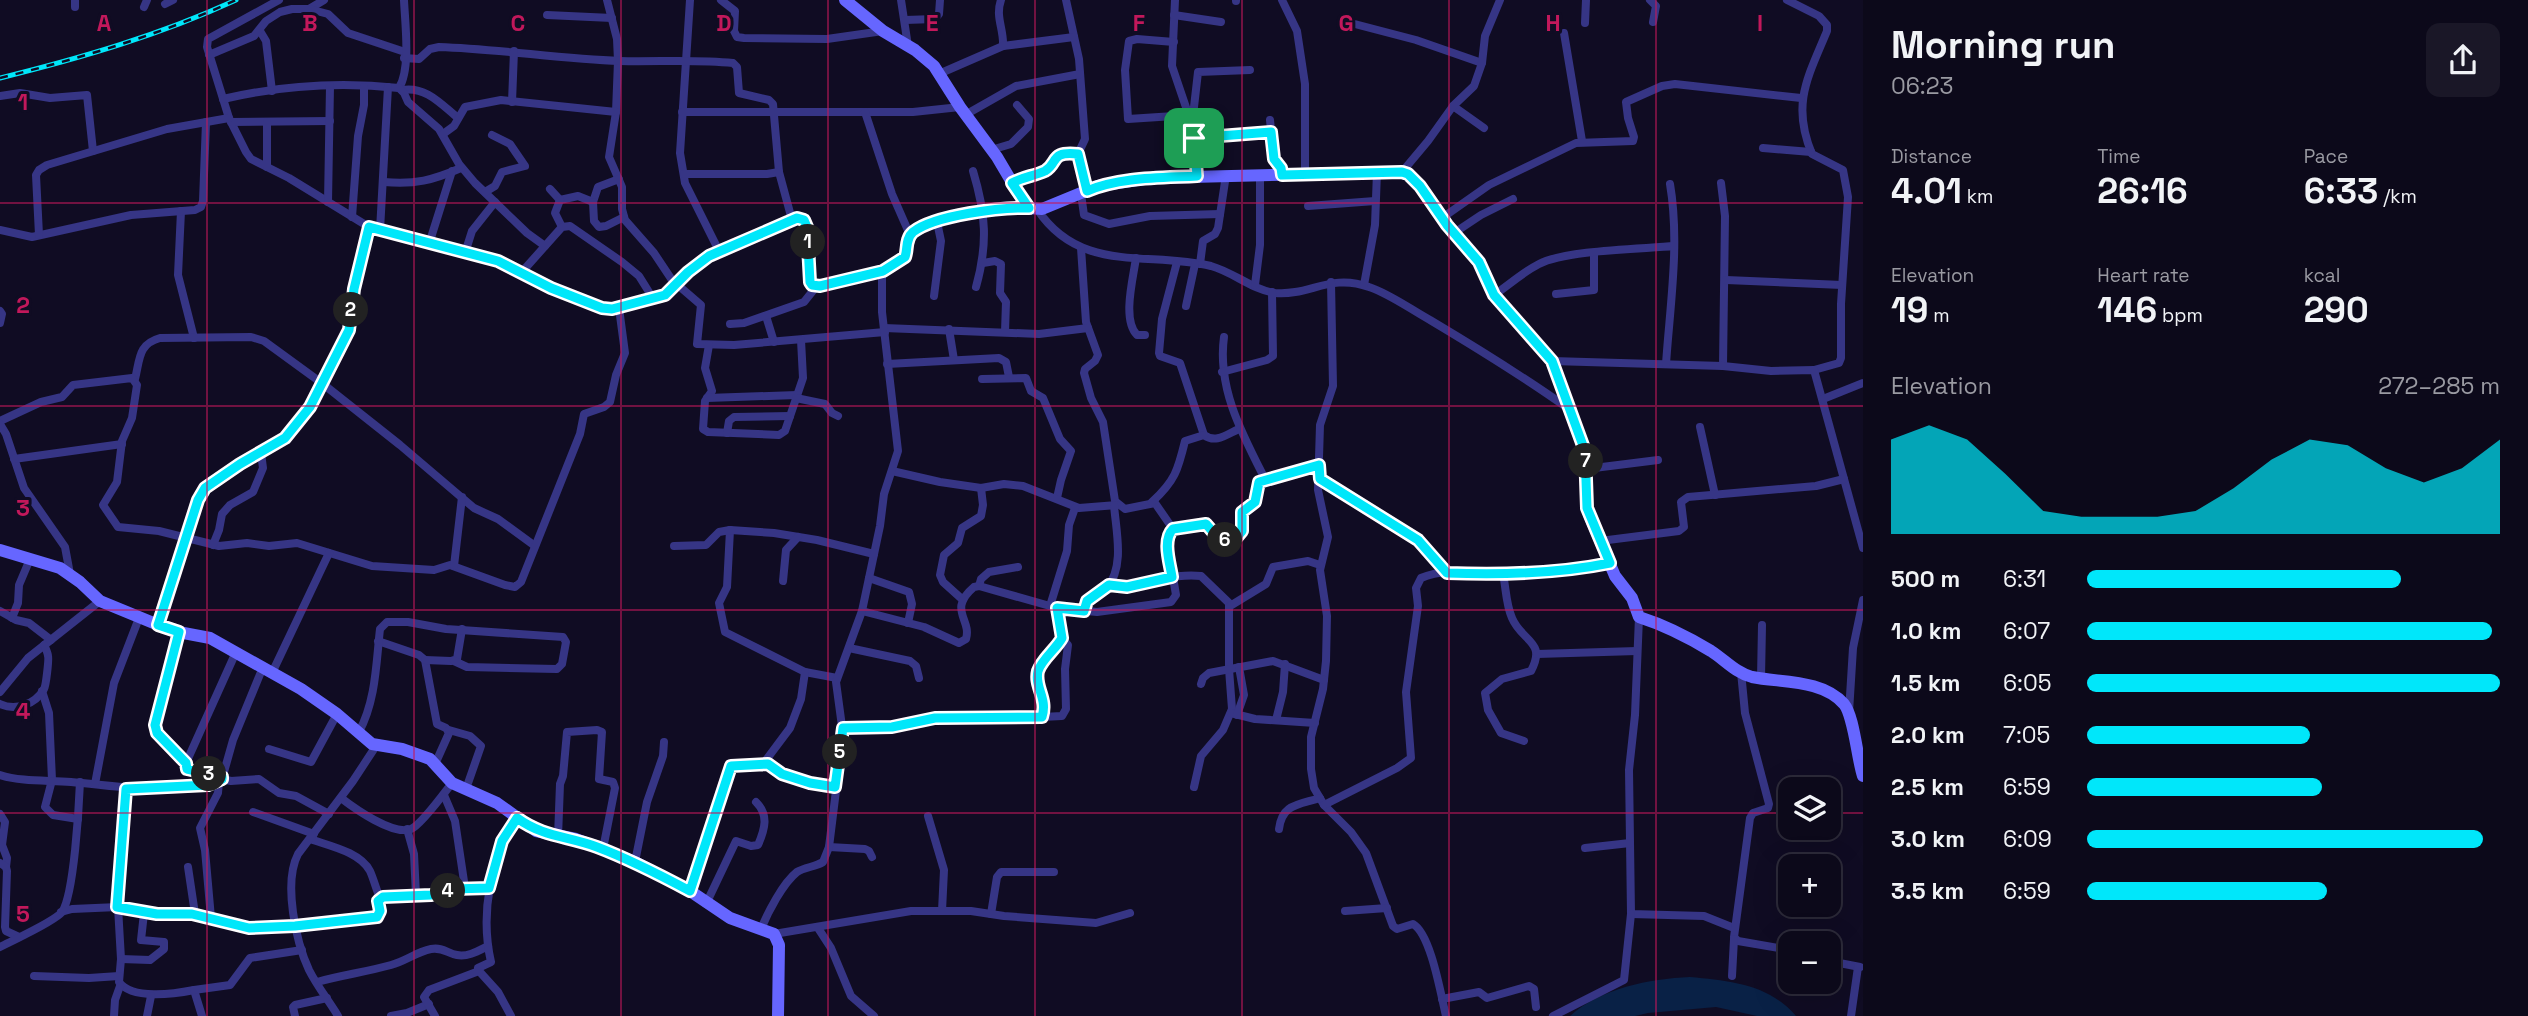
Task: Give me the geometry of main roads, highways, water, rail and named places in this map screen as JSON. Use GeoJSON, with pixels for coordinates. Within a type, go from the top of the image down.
{"type":"FeatureCollection","features":[{"type":"Feature","properties":{"kind":"water"},"geometry":{"type":"Polygon","coordinates":[[[1690,977],[1748,986],[1774,997],[1796,1016],[1757,1016],[1716,1007],[1635,1016],[1570,1016],[1596,998],[1626,987],[1690,977]]]}},
{"type":"Feature","properties":{"kind":"railway"},"geometry":{"type":"LineString","coordinates":[[0,78],[120,45],[236,0]]}}]}
